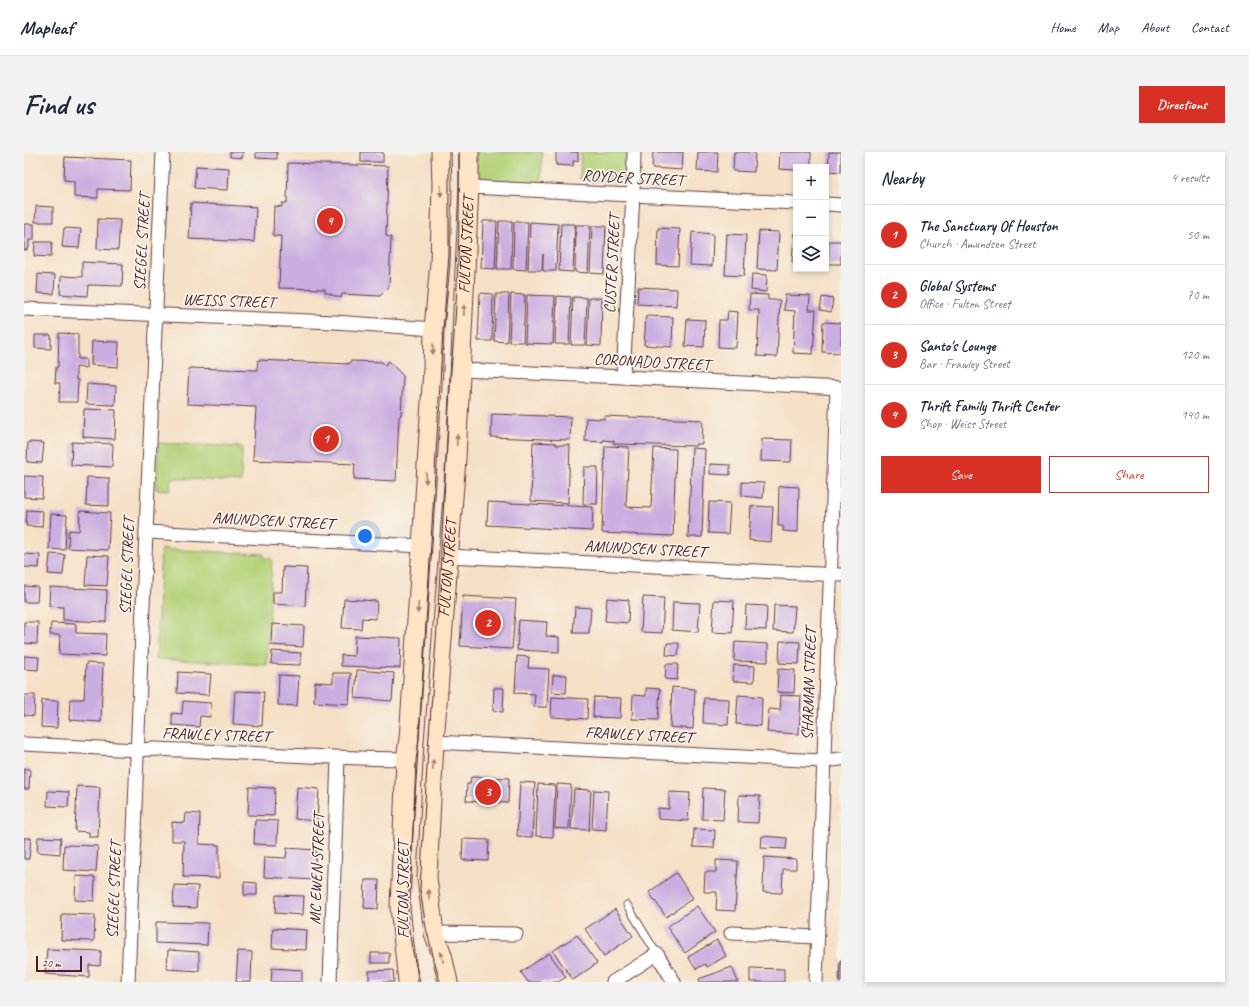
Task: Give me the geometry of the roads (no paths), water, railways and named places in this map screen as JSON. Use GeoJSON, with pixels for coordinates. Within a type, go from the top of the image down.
{"type":"FeatureCollection","features":[{"type":"Feature","properties":{"kind":"main road","name":"FULTON STREET"},"geometry":{"type":"LineString","coordinates":[[408,982],[400,907],[406,760],[409,739],[422,546],[434,329],[440,263],[442,186],[441,152]]}},
{"type":"Feature","properties":{"kind":"main road","name":"FULTON STREET"},"geometry":{"type":"LineString","coordinates":[[448,982],[442,955],[434,933],[427,878],[434,742],[456,459],[469,188],[469,152]]}},
{"type":"Feature","properties":{"kind":"street","name":"SIEGEL STREET"},"geometry":{"type":"LineString","coordinates":[[128,982],[163,152]]}},
{"type":"Feature","properties":{"kind":"street","name":"CUSTER STREET"},"geometry":{"type":"LineString","coordinates":[[623,377],[634,152]]}},
{"type":"Feature","properties":{"kind":"street","name":"ROYDER STREET"},"geometry":{"type":"LineString","coordinates":[[469,188],[793,203]]}},
{"type":"Feature","properties":{"kind":"street"},"geometry":{"type":"LineString","coordinates":[[829,204],[841,205]]}},
{"type":"Feature","properties":{"kind":"street","name":"WEISS STREET"},"geometry":{"type":"LineString","coordinates":[[24,310],[334,322],[434,329]]}},
{"type":"Feature","properties":{"kind":"street","name":"CORONADO STREET"},"geometry":{"type":"LineString","coordinates":[[461,370],[839,388]]}},
{"type":"Feature","properties":{"kind":"street","name":"SHARMAN STREET"},"geometry":{"type":"LineString","coordinates":[[816,982],[823,761],[836,575],[839,388]]}},
{"type":"Feature","properties":{"kind":"street","name":"AMUNDSEN STREET"},"geometry":{"type":"LineString","coordinates":[[146,532],[422,546]]}},
{"type":"Feature","properties":{"kind":"street","name":"AMUNDSEN STREET"},"geometry":{"type":"LineString","coordinates":[[448,556],[836,575]]}},
{"type":"Feature","properties":{"kind":"street","name":"FRAWLEY STREET"},"geometry":{"type":"LineString","coordinates":[[434,742],[823,761],[841,759]]}},
{"type":"Feature","properties":{"kind":"street","name":"FRAWLEY STREET"},"geometry":{"type":"LineString","coordinates":[[24,744],[137,750],[154,749],[406,760]]}},
{"type":"Feature","properties":{"kind":"street","name":"MC EWEN STREET"},"geometry":{"type":"LineString","coordinates":[[330,982],[338,758]]}},
{"type":"Feature","properties":{"kind":"street"},"geometry":{"type":"LineString","coordinates":[[434,933],[516,934]]}},
{"type":"Feature","properties":{"kind":"street"},"geometry":{"type":"LineString","coordinates":[[731,933],[818,937]]}},
{"type":"Feature","properties":{"kind":"street"},"geometry":{"type":"LineString","coordinates":[[613,982],[657,954],[674,982]]}},
{"type":"Feature","properties":{"kind":"lane"},"geometry":{"type":"LineString","coordinates":[[627,905],[657,954]]}},
{"type":"Feature","properties":{"kind":"tram line"},"geometry":{"type":"LineString","coordinates":[[420,982],[410,936],[408,907],[443,330],[449,255],[449,152]]}},
{"type":"Feature","properties":{"kind":"tram line"},"geometry":{"type":"LineString","coordinates":[[440,982],[426,928],[420,889],[457,288],[459,234],[459,152]]}},
{"type":"Feature","properties":{"kind":"place","name":"Thrift Family Thrift Center"},"geometry":{"type":"Point","coordinates":[330,221]}},
{"type":"Feature","properties":{"kind":"place","name":"The Sanctuary Of Houston"},"geometry":{"type":"Point","coordinates":[326,439]}},
{"type":"Feature","properties":{"kind":"place","name":"Global Systems"},"geometry":{"type":"Point","coordinates":[488,623]}},
{"type":"Feature","properties":{"kind":"place","name":"Santo's Lounge"},"geometry":{"type":"Point","coordinates":[488,792]}}]}
